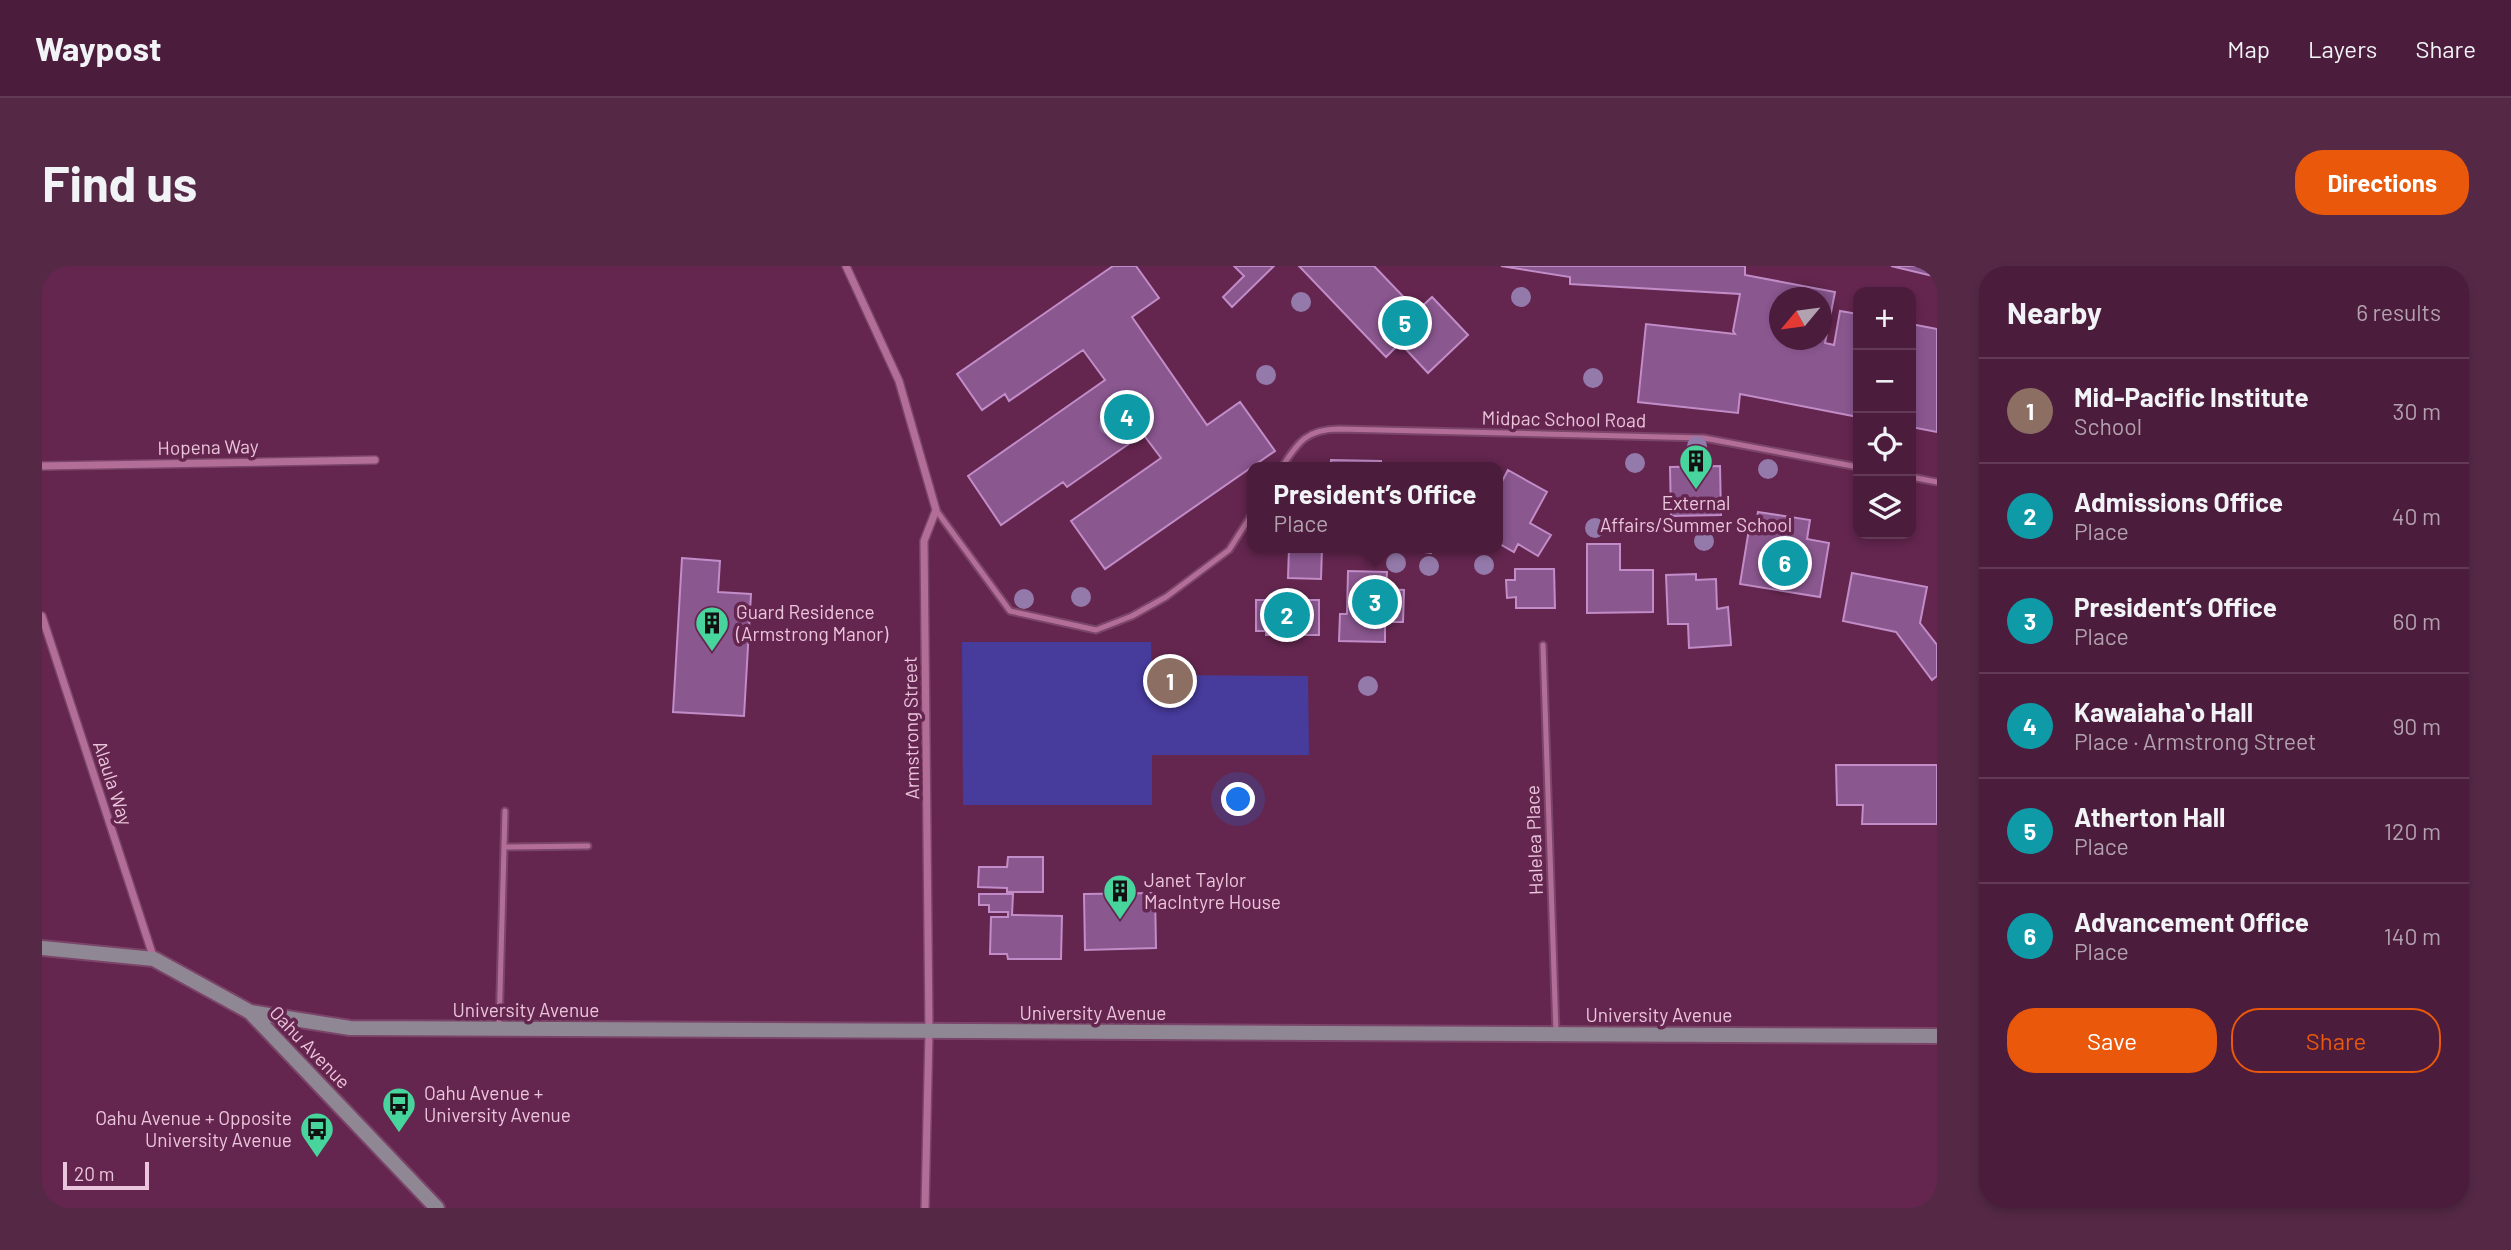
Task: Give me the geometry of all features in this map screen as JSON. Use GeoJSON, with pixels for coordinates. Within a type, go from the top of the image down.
{"type":"FeatureCollection","features":[{"type":"Feature","properties":{"kind":"main road","name":"Oahu Avenue"},"geometry":{"type":"LineString","coordinates":[[42,948],[154,959],[250,1012],[437,1208]]}},
{"type":"Feature","properties":{"kind":"main road","name":"University Avenue"},"geometry":{"type":"LineString","coordinates":[[250,1012],[350,1028],[1937,1036]]}},
{"type":"Feature","properties":{"kind":"street"},"geometry":{"type":"LineString","coordinates":[[846,266],[899,381],[936,510]]}},
{"type":"Feature","properties":{"kind":"street","name":"Hopena Way"},"geometry":{"type":"LineString","coordinates":[[42,466],[375,460]]}},
{"type":"Feature","properties":{"kind":"street","name":"Armstrong Street"},"geometry":{"type":"LineString","coordinates":[[925,1208],[929,1031],[924,541],[936,510]]}},
{"type":"Feature","properties":{"kind":"street","name":"Alaula Way"},"geometry":{"type":"LineString","coordinates":[[42,616],[154,959]]}},
{"type":"Feature","properties":{"kind":"lane","name":"Midpac School Road"},"geometry":{"type":"LineString","coordinates":[[1286,462],[1308,435],[1325,429],[1339,429],[1704,439],[1853,466]]}},
{"type":"Feature","properties":{"kind":"lane"},"geometry":{"type":"LineString","coordinates":[[1916,478],[1937,482]]}},
{"type":"Feature","properties":{"kind":"lane"},"geometry":{"type":"LineString","coordinates":[[936,510],[1010,611],[1096,629],[1132,616],[1166,597],[1229,550],[1247,522]]}},
{"type":"Feature","properties":{"kind":"lane","name":"Halelea Place"},"geometry":{"type":"LineString","coordinates":[[1543,645],[1556,1035]]}},
{"type":"Feature","properties":{"kind":"lane"},"geometry":{"type":"LineString","coordinates":[[499,1029],[505,811]]}},
{"type":"Feature","properties":{"kind":"lane"},"geometry":{"type":"LineString","coordinates":[[504,847],[588,846]]}},
{"type":"Feature","properties":{"kind":"shaded area"},"geometry":{"type":"Polygon","coordinates":[[[962,642],[1151,642],[1152,675],[1308,676],[1309,755],[1152,755],[1152,805],[963,805],[962,642]]]}},
{"type":"Feature","properties":{"kind":"building"},"geometry":{"type":"Polygon","coordinates":[[[1113,266],[1136,266],[1159,298],[1132,317],[1207,425],[1240,402],[1275,451],[1259,462],[1247,462],[1247,470],[1105,569],[1071,521],[1161,458],[1143,434],[1067,487],[1063,482],[1001,525],[968,476],[1105,380],[1083,350],[1009,401],[1005,394],[982,410],[957,374],[1113,266]]]}},
{"type":"Feature","properties":{"kind":"building"},"geometry":{"type":"Polygon","coordinates":[[[1234,266],[1274,266],[1232,307],[1223,297],[1244,276],[1234,266]]]}},
{"type":"Feature","properties":{"kind":"building"},"geometry":{"type":"Polygon","coordinates":[[[1299,266],[1374,266],[1417,311],[1432,297],[1468,335],[1428,373],[1400,343],[1386,357],[1299,266]]]}},
{"type":"Feature","properties":{"kind":"building"},"geometry":{"type":"Polygon","coordinates":[[[1501,266],[1745,266],[1745,275],[1809,287],[1769,287],[1769,350],[1832,350],[1840,311],[1853,313],[1853,416],[1740,394],[1738,413],[1638,402],[1646,324],[1735,334],[1733,331],[1740,294],[1570,284],[1570,277],[1501,266]]]}},
{"type":"Feature","properties":{"kind":"building"},"geometry":{"type":"Polygon","coordinates":[[[1891,266],[1937,266],[1937,277],[1891,266]]]}},
{"type":"Feature","properties":{"kind":"building"},"geometry":{"type":"Polygon","coordinates":[[[1916,325],[1937,329],[1937,432],[1916,428],[1916,325]]]}},
{"type":"Feature","properties":{"kind":"building"},"geometry":{"type":"Polygon","coordinates":[[[1331,460],[1381,461],[1381,462],[1331,460]]]}},
{"type":"Feature","properties":{"kind":"building","name":"External Affairs/Summer School"},"geometry":{"type":"Polygon","coordinates":[[[1720,466],[1721,515],[1671,516],[1670,467],[1720,466]]]}},
{"type":"Feature","properties":{"kind":"building"},"geometry":{"type":"Polygon","coordinates":[[[1508,470],[1547,492],[1530,523],[1551,535],[1538,556],[1518,544],[1514,552],[1503,546],[1503,480],[1508,470]]]}},
{"type":"Feature","properties":{"kind":"building"},"geometry":{"type":"Polygon","coordinates":[[[1758,512],[1810,520],[1807,539],[1829,543],[1820,597],[1740,584],[1749,529],[1755,530],[1758,512]]]}},
{"type":"Feature","properties":{"kind":"building"},"geometry":{"type":"Polygon","coordinates":[[[1587,544],[1620,544],[1620,570],[1653,570],[1653,612],[1587,613],[1587,544]]]}},
{"type":"Feature","properties":{"kind":"building"},"geometry":{"type":"Polygon","coordinates":[[[1289,553],[1322,553],[1321,579],[1288,578],[1289,553]]]}},
{"type":"Feature","properties":{"kind":"building","name":"Guard Residence (Armstrong Manor)"},"geometry":{"type":"Polygon","coordinates":[[[682,558],[720,561],[718,592],[751,594],[744,716],[673,712],[682,558]]]}},
{"type":"Feature","properties":{"kind":"building"},"geometry":{"type":"Polygon","coordinates":[[[1515,569],[1554,569],[1555,608],[1516,608],[1516,597],[1507,598],[1506,580],[1515,580],[1515,569]]]}},
{"type":"Feature","properties":{"kind":"building"},"geometry":{"type":"Polygon","coordinates":[[[1348,571],[1387,572],[1386,589],[1404,590],[1403,622],[1385,622],[1385,642],[1339,641],[1340,614],[1347,614],[1348,571]]]}},
{"type":"Feature","properties":{"kind":"building"},"geometry":{"type":"Polygon","coordinates":[[[1852,573],[1927,587],[1920,623],[1937,645],[1937,676],[1932,680],[1896,632],[1843,621],[1852,573]]]}},
{"type":"Feature","properties":{"kind":"building"},"geometry":{"type":"Polygon","coordinates":[[[1696,574],[1696,580],[1716,579],[1717,609],[1728,607],[1731,645],[1689,648],[1688,624],[1668,624],[1666,575],[1696,574]]]}},
{"type":"Feature","properties":{"kind":"building"},"geometry":{"type":"Polygon","coordinates":[[[1256,600],[1319,600],[1319,635],[1266,635],[1266,631],[1256,631],[1256,600]]]}},
{"type":"Feature","properties":{"kind":"building"},"geometry":{"type":"Polygon","coordinates":[[[1836,765],[1937,765],[1937,824],[1862,824],[1863,805],[1837,805],[1836,765]]]}},
{"type":"Feature","properties":{"kind":"building"},"geometry":{"type":"Polygon","coordinates":[[[1008,857],[1043,857],[1043,892],[1007,892],[1007,888],[978,887],[979,867],[1007,867],[1008,857]]]}},
{"type":"Feature","properties":{"kind":"building","name":"Janet Taylor MacIntyre House"},"geometry":{"type":"Polygon","coordinates":[[[1155,893],[1156,948],[1085,950],[1084,894],[1155,893]]]}},
{"type":"Feature","properties":{"kind":"building"},"geometry":{"type":"Polygon","coordinates":[[[979,894],[1013,894],[1012,915],[1062,916],[1061,959],[1008,959],[1007,954],[990,954],[991,917],[1008,917],[1008,912],[989,912],[989,905],[979,905],[979,894]]]}},
{"type":"Feature","properties":{"kind":"place","name":"Atherton Hall"},"geometry":{"type":"Point","coordinates":[1405,323]}},
{"type":"Feature","properties":{"kind":"place","name":"Kawaiahaʻo Hall"},"geometry":{"type":"Point","coordinates":[1127,417]}},
{"type":"Feature","properties":{"kind":"place","name":"External Affairs/Summer School"},"geometry":{"type":"Point","coordinates":[1696,491]}},
{"type":"Feature","properties":{"kind":"place","name":"Advancement Office"},"geometry":{"type":"Point","coordinates":[1785,563]}},
{"type":"Feature","properties":{"kind":"place","name":"President’s Office"},"geometry":{"type":"Point","coordinates":[1375,602]}},
{"type":"Feature","properties":{"kind":"place","name":"Admissions Office"},"geometry":{"type":"Point","coordinates":[1287,615]}},
{"type":"Feature","properties":{"kind":"place","name":"Guard Residence (Armstrong Manor)"},"geometry":{"type":"Point","coordinates":[712,653]}},
{"type":"Feature","properties":{"kind":"place","name":"Mid-Pacific Institute"},"geometry":{"type":"Point","coordinates":[1170,681]}},
{"type":"Feature","properties":{"kind":"place","name":"Janet Taylor MacIntyre House"},"geometry":{"type":"Point","coordinates":[1120,921]}},
{"type":"Feature","properties":{"kind":"place","name":"Oahu Avenue + University Avenue"},"geometry":{"type":"Point","coordinates":[399,1134]}},
{"type":"Feature","properties":{"kind":"place","name":"Oahu Avenue + Opposite University Avenue"},"geometry":{"type":"Point","coordinates":[317,1159]}}]}
